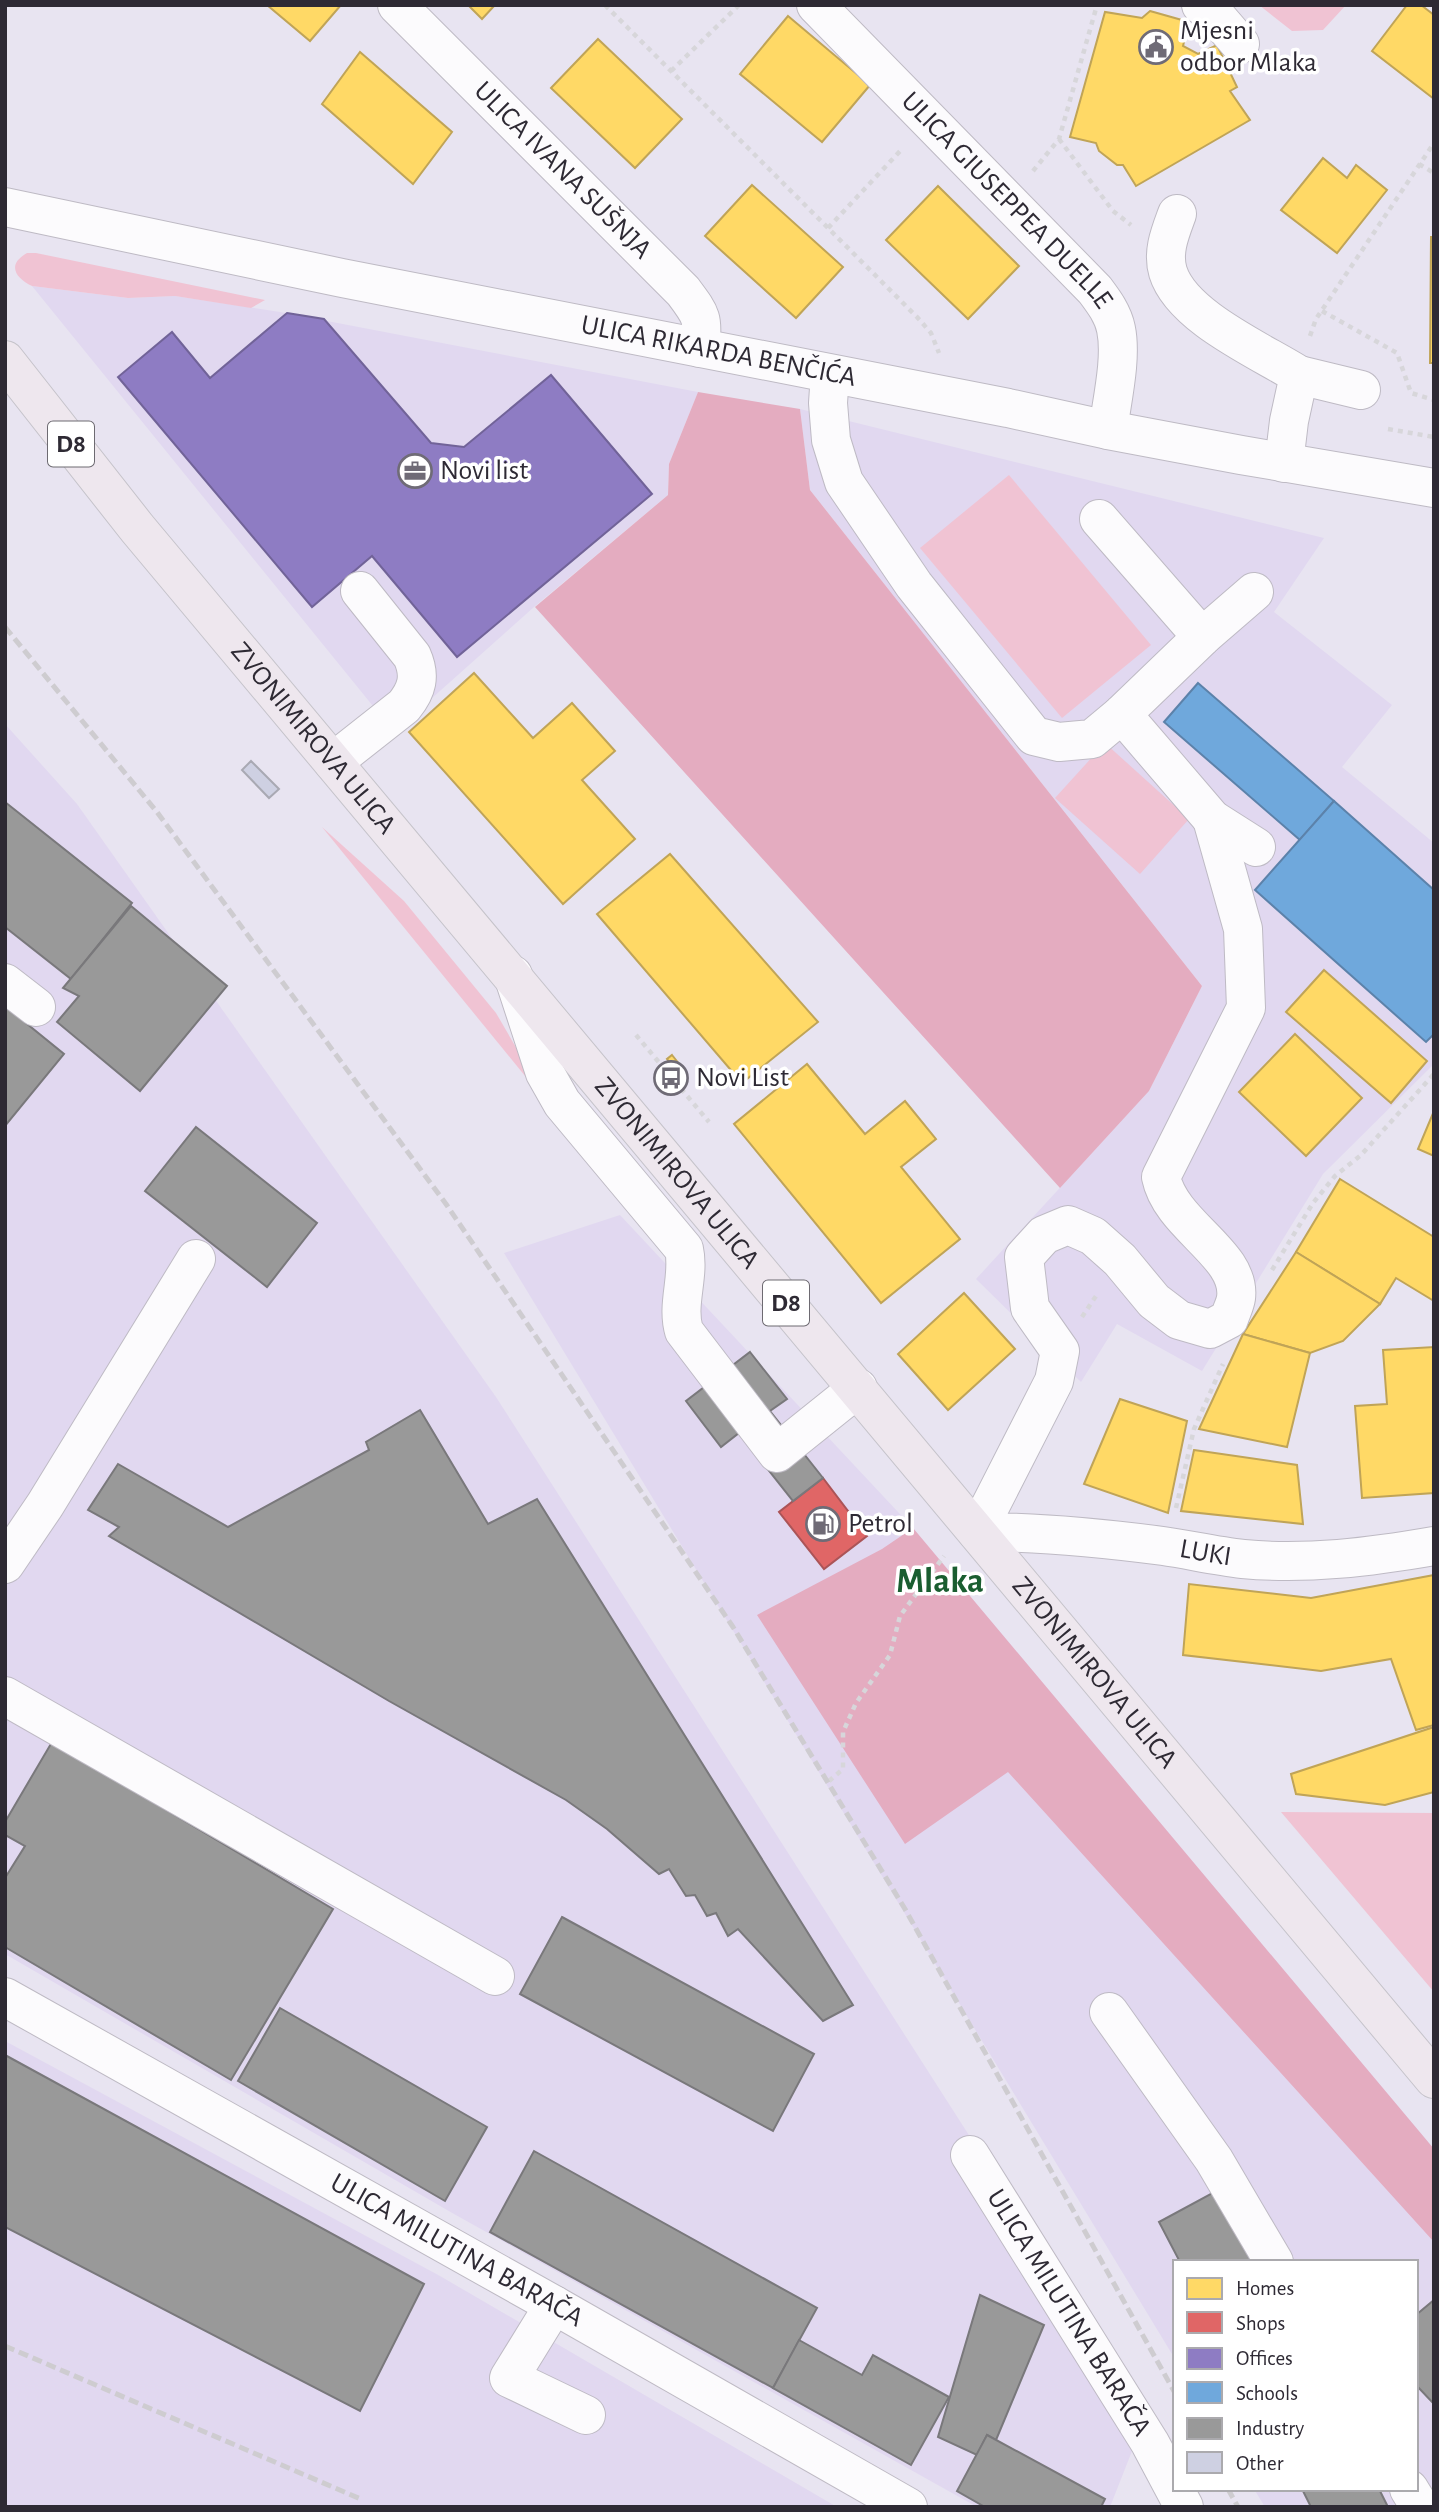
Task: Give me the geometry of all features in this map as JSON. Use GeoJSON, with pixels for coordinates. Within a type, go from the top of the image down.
{"type":"FeatureCollection","features":[{"type":"Feature","properties":{"kind":"main road","name":"ZVONIMIROVA ULICA"},"geometry":{"type":"LineString","coordinates":[[5,360],[138,528],[1434,2079]]}},
{"type":"Feature","properties":{"kind":"street","name":"ULICA IVANA SUŠNJA"},"geometry":{"type":"LineString","coordinates":[[397,5],[683,291],[698,310],[703,325],[700,348]]}},
{"type":"Feature","properties":{"kind":"street","name":"ULICA GIUSEPPEA DUELLE"},"geometry":{"type":"LineString","coordinates":[[816,5],[1095,290],[1109,310],[1116,327],[1118,345],[1108,430]]}},
{"type":"Feature","properties":{"kind":"street"},"geometry":{"type":"LineString","coordinates":[[1201,5],[1215,16],[1240,44]]}},
{"type":"Feature","properties":{"kind":"street","name":"ULICA RIKARDA BENČIĆA"},"geometry":{"type":"LineString","coordinates":[[5,207],[342,278],[1009,408],[1108,430],[1434,488]]}},
{"type":"Feature","properties":{"kind":"street"},"geometry":{"type":"LineString","coordinates":[[1172,232],[1168,271],[1177,292],[1196,312],[1299,375],[1361,390]]}},
{"type":"Feature","properties":{"kind":"street"},"geometry":{"type":"LineString","coordinates":[[830,374],[828,402],[831,440],[844,482],[914,585],[1034,736],[1059,742],[1092,739],[1254,592]]}},
{"type":"Feature","properties":{"kind":"street"},"geometry":{"type":"LineString","coordinates":[[1284,463],[1289,421],[1299,375]]}},
{"type":"Feature","properties":{"kind":"street"},"geometry":{"type":"LineString","coordinates":[[1100,519],[1202,637]]}},
{"type":"Feature","properties":{"kind":"street"},"geometry":{"type":"LineString","coordinates":[[333,762],[404,706],[417,686],[417,666],[412,656],[360,591]]}},
{"type":"Feature","properties":{"kind":"street"},"geometry":{"type":"LineString","coordinates":[[1122,714],[1212,819],[1256,847]]}},
{"type":"Feature","properties":{"kind":"street"},"geometry":{"type":"LineString","coordinates":[[977,1532],[1054,1381],[1060,1351],[1030,1308],[1024,1256],[1044,1235],[1068,1225],[1093,1236],[1120,1260],[1154,1301],[1179,1320],[1210,1329],[1229,1319],[1236,1299],[1236,1282],[1224,1259],[1177,1213],[1164,1191],[1161,1177],[1245,1008],[1243,929],[1212,819]]}},
{"type":"Feature","properties":{"kind":"street"},"geometry":{"type":"LineString","coordinates":[[513,975],[545,1073],[562,1103],[684,1249],[686,1263],[681,1315],[684,1331],[778,1453],[858,1388]]}},
{"type":"Feature","properties":{"kind":"street"},"geometry":{"type":"LineString","coordinates":[[5,983],[36,1007]]}},
{"type":"Feature","properties":{"kind":"street"},"geometry":{"type":"LineString","coordinates":[[5,1564],[45,1505],[196,1259]]}},
{"type":"Feature","properties":{"kind":"street","name":"LUKI"},"geometry":{"type":"LineString","coordinates":[[977,1532],[1034,1532],[1167,1547],[1242,1559],[1303,1561],[1394,1553],[1434,1546]]}},
{"type":"Feature","properties":{"kind":"street"},"geometry":{"type":"LineString","coordinates":[[5,1696],[495,1976]]}},
{"type":"Feature","properties":{"kind":"street","name":"ULICA MILUTINA BARAČA"},"geometry":{"type":"LineString","coordinates":[[5,1997],[908,2507]]}},
{"type":"Feature","properties":{"kind":"street"},"geometry":{"type":"LineString","coordinates":[[1108,2012],[1214,2160],[1273,2260]]}},
{"type":"Feature","properties":{"kind":"street","name":"ULICA MILUTINA BARAČA"},"geometry":{"type":"LineString","coordinates":[[970,2155],[1150,2443],[1173,2486]]}},
{"type":"Feature","properties":{"kind":"street"},"geometry":{"type":"LineString","coordinates":[[554,2305],[509,2378],[586,2415]]}},
{"type":"Feature","properties":{"kind":"street","name":"ULICA MILUTINA BARAČA"},"geometry":{"type":"LineString","coordinates":[[1176,2491],[1184,2507]]}},
{"type":"Feature","properties":{"kind":"street"},"geometry":{"type":"LineString","coordinates":[[1410,2491],[1420,2507]]}},
{"type":"Feature","properties":{"kind":"path"},"geometry":{"type":"LineString","coordinates":[[605,5],[924,325],[938,349],[940,358]]}},
{"type":"Feature","properties":{"kind":"path"},"geometry":{"type":"LineString","coordinates":[[671,71],[739,5]]}},
{"type":"Feature","properties":{"kind":"path"},"geometry":{"type":"LineString","coordinates":[[1039,181],[1030,173],[1059,139],[1097,5]]}},
{"type":"Feature","properties":{"kind":"path"},"geometry":{"type":"LineString","coordinates":[[1059,139],[1112,211],[1172,232]]}},
{"type":"Feature","properties":{"kind":"path"},"geometry":{"type":"LineString","coordinates":[[828,228],[908,142]]}},
{"type":"Feature","properties":{"kind":"path"},"geometry":{"type":"LineString","coordinates":[[1312,329],[1434,143]]}},
{"type":"Feature","properties":{"kind":"path"},"geometry":{"type":"LineString","coordinates":[[1419,164],[1434,173]]}},
{"type":"Feature","properties":{"kind":"path"},"geometry":{"type":"LineString","coordinates":[[1322,311],[1397,353],[1411,393],[1434,400]]}},
{"type":"Feature","properties":{"kind":"path"},"geometry":{"type":"LineString","coordinates":[[1388,429],[1434,437]]}},
{"type":"Feature","properties":{"kind":"path"},"geometry":{"type":"LineString","coordinates":[[636,1035],[709,1122]]}},
{"type":"Feature","properties":{"kind":"path"},"geometry":{"type":"LineString","coordinates":[[1269,1276],[1313,1203],[1335,1176],[1361,1155],[1434,1074]]}},
{"type":"Feature","properties":{"kind":"path"},"geometry":{"type":"LineString","coordinates":[[1060,1351],[1120,1260]]}},
{"type":"Feature","properties":{"kind":"path"},"geometry":{"type":"LineString","coordinates":[[1167,1547],[1194,1429],[1226,1358]]}},
{"type":"Feature","properties":{"kind":"path"},"geometry":{"type":"LineString","coordinates":[[829,1781],[843,1769],[843,1732],[856,1703],[890,1656],[900,1616],[944,1556]]}},
{"type":"Feature","properties":{"kind":"shaded area"},"geometry":{"type":"Polygon","coordinates":[[[1259,5],[1346,5],[1323,30],[1292,31],[1259,5]]]}},
{"type":"Feature","properties":{"kind":"shaded area"},"geometry":{"type":"Polygon","coordinates":[[[27,253],[265,300],[251,308],[175,296],[128,298],[32,286],[18,275],[15,267],[27,253]]]}},
{"type":"Feature","properties":{"kind":"shaded area","name":"Novi list"},"geometry":{"type":"Polygon","coordinates":[[[32,286],[128,298],[175,296],[280,312],[698,392],[669,464],[668,495],[534,607],[394,732],[32,286]]]}},
{"type":"Feature","properties":{"kind":"shaded area"},"geometry":{"type":"Polygon","coordinates":[[[698,392],[800,409],[810,490],[1202,986],[1149,1091],[1060,1188],[535,607],[668,495],[669,464],[698,392]]]}},
{"type":"Feature","properties":{"kind":"shaded area"},"geometry":{"type":"Polygon","coordinates":[[[800,409],[1324,538],[1274,612],[1392,705],[1342,767],[1434,843],[1434,1064],[1323,1174],[1202,1371],[1117,1324],[1081,1382],[976,1279],[1149,1091],[1202,986],[810,490],[800,409]]]}},
{"type":"Feature","properties":{"kind":"shaded area"},"geometry":{"type":"Polygon","coordinates":[[[1009,475],[1151,645],[1062,718],[920,548],[1009,475]]]}},
{"type":"Feature","properties":{"kind":"shaded area"},"geometry":{"type":"Polygon","coordinates":[[[5,724],[77,804],[496,1397],[1147,2413],[1110,2507],[977,2507],[454,2214],[5,1954],[5,724]]]}},
{"type":"Feature","properties":{"kind":"shaded area"},"geometry":{"type":"Polygon","coordinates":[[[1105,743],[1189,819],[1140,874],[1055,798],[1105,743]]]}},
{"type":"Feature","properties":{"kind":"shaded area"},"geometry":{"type":"Polygon","coordinates":[[[322,827],[404,901],[496,1013],[543,1098],[322,827]]]}},
{"type":"Feature","properties":{"kind":"shaded area"},"geometry":{"type":"Polygon","coordinates":[[[620,1215],[913,1528],[1434,2149],[1434,2507],[1265,2507],[1255,2491],[1418,2491],[1418,2260],[1173,2260],[1173,2356],[504,1253],[620,1215]]]}},
{"type":"Feature","properties":{"kind":"shaded area"},"geometry":{"type":"Polygon","coordinates":[[[913,1528],[1434,2149],[1434,2242],[1008,1772],[905,1844],[757,1615],[882,1549],[913,1528]]]}},
{"type":"Feature","properties":{"kind":"shaded area"},"geometry":{"type":"Polygon","coordinates":[[[1281,1812],[1434,1813],[1434,1992],[1281,1812]]]}},
{"type":"Feature","properties":{"kind":"shaded area"},"geometry":{"type":"Polygon","coordinates":[[[5,2041],[440,2276],[837,2507],[5,2507],[5,2041]]]}},
{"type":"Feature","properties":{"kind":"building: Homes"},"geometry":{"type":"Polygon","coordinates":[[[267,5],[341,5],[310,41],[267,5]]]}},
{"type":"Feature","properties":{"kind":"building: Homes"},"geometry":{"type":"Polygon","coordinates":[[[468,5],[495,5],[482,19],[468,5]]]}},
{"type":"Feature","properties":{"kind":"building: Homes"},"geometry":{"type":"Polygon","coordinates":[[[1407,5],[1421,5],[1434,15],[1434,99],[1372,51],[1407,5]]]}},
{"type":"Feature","properties":{"kind":"building: Homes"},"geometry":{"type":"Polygon","coordinates":[[[1150,11],[1189,22],[1183,46],[1198,54],[1217,45],[1237,87],[1230,91],[1250,120],[1136,186],[1123,165],[1117,165],[1099,151],[1096,143],[1070,137],[1105,12],[1142,18],[1150,11]]]}},
{"type":"Feature","properties":{"kind":"building: Homes"},"geometry":{"type":"Polygon","coordinates":[[[788,16],[870,85],[822,142],[740,74],[788,16]]]}},
{"type":"Feature","properties":{"kind":"building: Homes"},"geometry":{"type":"Polygon","coordinates":[[[598,39],[682,119],[635,168],[551,88],[598,39]]]}},
{"type":"Feature","properties":{"kind":"building: Homes"},"geometry":{"type":"Polygon","coordinates":[[[360,52],[452,132],[413,184],[322,104],[360,52]]]}},
{"type":"Feature","properties":{"kind":"building: Homes"},"geometry":{"type":"Polygon","coordinates":[[[1323,158],[1347,178],[1356,165],[1387,190],[1337,253],[1281,210],[1323,158]]]}},
{"type":"Feature","properties":{"kind":"building: Homes"},"geometry":{"type":"Polygon","coordinates":[[[752,185],[843,267],[796,318],[705,236],[752,185]]]}},
{"type":"Feature","properties":{"kind":"building: Homes"},"geometry":{"type":"Polygon","coordinates":[[[938,186],[1019,266],[968,319],[886,240],[938,186]]]}},
{"type":"Feature","properties":{"kind":"building: Homes"},"geometry":{"type":"Polygon","coordinates":[[[1431,237],[1434,237],[1434,363],[1430,363],[1431,237]]]}},
{"type":"Feature","properties":{"kind":"building: Homes"},"geometry":{"type":"Polygon","coordinates":[[[474,673],[533,738],[572,703],[615,751],[582,780],[635,839],[563,904],[409,732],[474,673]]]}},
{"type":"Feature","properties":{"kind":"building: Homes"},"geometry":{"type":"Polygon","coordinates":[[[670,854],[818,1022],[742,1083],[597,914],[670,854]]]}},
{"type":"Feature","properties":{"kind":"building: Homes"},"geometry":{"type":"Polygon","coordinates":[[[1324,970],[1427,1061],[1391,1103],[1286,1012],[1324,970]]]}},
{"type":"Feature","properties":{"kind":"building: Homes"},"geometry":{"type":"Polygon","coordinates":[[[1295,1034],[1362,1098],[1306,1156],[1239,1092],[1295,1034]]]}},
{"type":"Feature","properties":{"kind":"building: Homes"},"geometry":{"type":"Polygon","coordinates":[[[672,1055],[684,1070],[679,1074],[667,1059],[672,1055]]]}},
{"type":"Feature","properties":{"kind":"building: Homes"},"geometry":{"type":"Polygon","coordinates":[[[807,1064],[865,1134],[905,1101],[936,1139],[901,1167],[960,1239],[881,1303],[734,1124],[807,1064]]]}},
{"type":"Feature","properties":{"kind":"building: Homes"},"geometry":{"type":"Polygon","coordinates":[[[1434,1111],[1434,1156],[1418,1149],[1434,1111]]]}},
{"type":"Feature","properties":{"kind":"building: Homes"},"geometry":{"type":"Polygon","coordinates":[[[1340,1179],[1434,1237],[1434,1301],[1396,1278],[1380,1304],[1296,1252],[1340,1179]]]}},
{"type":"Feature","properties":{"kind":"building: Homes"},"geometry":{"type":"Polygon","coordinates":[[[1296,1252],[1380,1304],[1343,1341],[1310,1353],[1243,1334],[1296,1252]]]}},
{"type":"Feature","properties":{"kind":"building: Homes"},"geometry":{"type":"Polygon","coordinates":[[[964,1293],[1015,1349],[948,1410],[898,1354],[964,1293]]]}},
{"type":"Feature","properties":{"kind":"building: Homes"},"geometry":{"type":"Polygon","coordinates":[[[1243,1334],[1310,1353],[1287,1447],[1199,1429],[1243,1334]]]}},
{"type":"Feature","properties":{"kind":"building: Homes"},"geometry":{"type":"Polygon","coordinates":[[[1434,1347],[1434,1493],[1362,1498],[1355,1406],[1387,1404],[1383,1350],[1434,1347]]]}},
{"type":"Feature","properties":{"kind":"building: Homes"},"geometry":{"type":"Polygon","coordinates":[[[1120,1399],[1187,1421],[1168,1513],[1084,1484],[1120,1399]]]}},
{"type":"Feature","properties":{"kind":"building: Homes"},"geometry":{"type":"Polygon","coordinates":[[[1194,1450],[1297,1465],[1303,1524],[1181,1511],[1194,1450]]]}},
{"type":"Feature","properties":{"kind":"building: Homes"},"geometry":{"type":"Polygon","coordinates":[[[1434,1575],[1434,1725],[1416,1730],[1391,1659],[1321,1671],[1183,1655],[1189,1584],[1311,1598],[1434,1575]]]}},
{"type":"Feature","properties":{"kind":"building: Homes"},"geometry":{"type":"Polygon","coordinates":[[[1434,1727],[1434,1792],[1385,1805],[1296,1794],[1291,1774],[1434,1727]]]}},
{"type":"Feature","properties":{"kind":"building: Shops","name":"Petrol"},"geometry":{"type":"Polygon","coordinates":[[[823,1478],[867,1536],[824,1569],[779,1512],[823,1478]]]}},
{"type":"Feature","properties":{"kind":"building: Offices","name":"Novi list"},"geometry":{"type":"Polygon","coordinates":[[[287,313],[324,319],[431,443],[464,447],[551,375],[652,494],[457,657],[372,556],[312,607],[118,377],[172,332],[210,378],[287,313]]]}},
{"type":"Feature","properties":{"kind":"building: Schools"},"geometry":{"type":"Polygon","coordinates":[[[1198,683],[1334,801],[1300,840],[1164,722],[1198,683]]]}},
{"type":"Feature","properties":{"kind":"building: Schools"},"geometry":{"type":"Polygon","coordinates":[[[1334,801],[1434,890],[1434,1034],[1426,1042],[1255,890],[1334,801]]]}},
{"type":"Feature","properties":{"kind":"building: Industry"},"geometry":{"type":"Polygon","coordinates":[[[5,802],[132,903],[71,979],[5,927],[5,802]]]}},
{"type":"Feature","properties":{"kind":"building: Industry"},"geometry":{"type":"Polygon","coordinates":[[[131,906],[227,986],[140,1091],[57,1022],[79,996],[63,988],[131,906]]]}},
{"type":"Feature","properties":{"kind":"building: Industry"},"geometry":{"type":"Polygon","coordinates":[[[5,1006],[64,1054],[5,1126],[5,1006]]]}},
{"type":"Feature","properties":{"kind":"building: Industry"},"geometry":{"type":"Polygon","coordinates":[[[196,1127],[317,1223],[267,1287],[145,1191],[196,1127]]]}},
{"type":"Feature","properties":{"kind":"building: Industry"},"geometry":{"type":"Polygon","coordinates":[[[750,1352],[787,1399],[770,1411],[823,1478],[793,1501],[739,1433],[721,1447],[686,1401],[750,1352]]]}},
{"type":"Feature","properties":{"kind":"building: Industry"},"geometry":{"type":"Polygon","coordinates":[[[420,1410],[488,1524],[537,1499],[853,2005],[823,2021],[738,1929],[728,1936],[716,1913],[707,1916],[695,1895],[686,1896],[669,1869],[659,1874],[607,1829],[566,1800],[389,1701],[109,1536],[119,1527],[88,1510],[118,1464],[228,1527],[369,1450],[366,1442],[420,1410]]]}},
{"type":"Feature","properties":{"kind":"building: Industry"},"geometry":{"type":"Polygon","coordinates":[[[52,1742],[333,1909],[231,2080],[5,1947],[5,1878],[25,1846],[5,1835],[5,1822],[52,1742]]]}},
{"type":"Feature","properties":{"kind":"building: Industry"},"geometry":{"type":"Polygon","coordinates":[[[562,1917],[814,2054],[773,2131],[520,1994],[562,1917]]]}},
{"type":"Feature","properties":{"kind":"building: Industry"},"geometry":{"type":"Polygon","coordinates":[[[280,2008],[487,2127],[445,2201],[238,2081],[280,2008]]]}},
{"type":"Feature","properties":{"kind":"building: Industry"},"geometry":{"type":"Polygon","coordinates":[[[5,2055],[424,2284],[360,2411],[5,2227],[5,2055]]]}},
{"type":"Feature","properties":{"kind":"building: Industry"},"geometry":{"type":"Polygon","coordinates":[[[534,2151],[817,2308],[773,2388],[490,2232],[534,2151]]]}},
{"type":"Feature","properties":{"kind":"building: Industry"},"geometry":{"type":"Polygon","coordinates":[[[1218,2190],[1256,2260],[1179,2260],[1159,2222],[1218,2190]]]}},
{"type":"Feature","properties":{"kind":"building: Industry"},"geometry":{"type":"Polygon","coordinates":[[[980,2295],[1044,2325],[996,2440],[987,2435],[977,2455],[938,2437],[980,2295]]]}},
{"type":"Feature","properties":{"kind":"building: Industry"},"geometry":{"type":"Polygon","coordinates":[[[1434,2300],[1434,2404],[1418,2387],[1418,2313],[1434,2300]]]}},
{"type":"Feature","properties":{"kind":"building: Industry"},"geometry":{"type":"Polygon","coordinates":[[[799,2340],[862,2375],[873,2355],[949,2397],[911,2465],[773,2388],[799,2340]]]}},
{"type":"Feature","properties":{"kind":"building: Industry"},"geometry":{"type":"Polygon","coordinates":[[[987,2435],[1105,2499],[1101,2507],[985,2507],[957,2491],[987,2435]]]}},
{"type":"Feature","properties":{"kind":"building: Industry"},"geometry":{"type":"Polygon","coordinates":[[[1303,2491],[1380,2491],[1388,2507],[1311,2507],[1303,2491]]]}},
{"type":"Feature","properties":{"kind":"building: Other"},"geometry":{"type":"Polygon","coordinates":[[[251,761],[279,789],[269,798],[242,770],[251,761]]]}},
{"type":"Feature","properties":{"kind":"railway"},"geometry":{"type":"LineString","coordinates":[[5,627],[157,812],[446,1204],[733,1627],[905,1909],[1173,2389]]}},
{"type":"Feature","properties":{"kind":"railway"},"geometry":{"type":"LineString","coordinates":[[5,2346],[363,2500]]}},
{"type":"Feature","properties":{"kind":"railway"},"geometry":{"type":"LineString","coordinates":[[1229,2491],[1238,2507]]}},
{"type":"Feature","properties":{"kind":"place","name":"Mjesni odbor Mlaka"},"geometry":{"type":"Point","coordinates":[1156,47]}},
{"type":"Feature","properties":{"kind":"place","name":"Novi list"},"geometry":{"type":"Point","coordinates":[415,471]}},
{"type":"Feature","properties":{"kind":"place","name":"Novi List"},"geometry":{"type":"Point","coordinates":[671,1078]}},
{"type":"Feature","properties":{"kind":"place","name":"Petrol"},"geometry":{"type":"Point","coordinates":[823,1524]}},
{"type":"Feature","properties":{"kind":"district","name":"Mlaka"},"geometry":{"type":"Point","coordinates":[940,1581]}}]}
